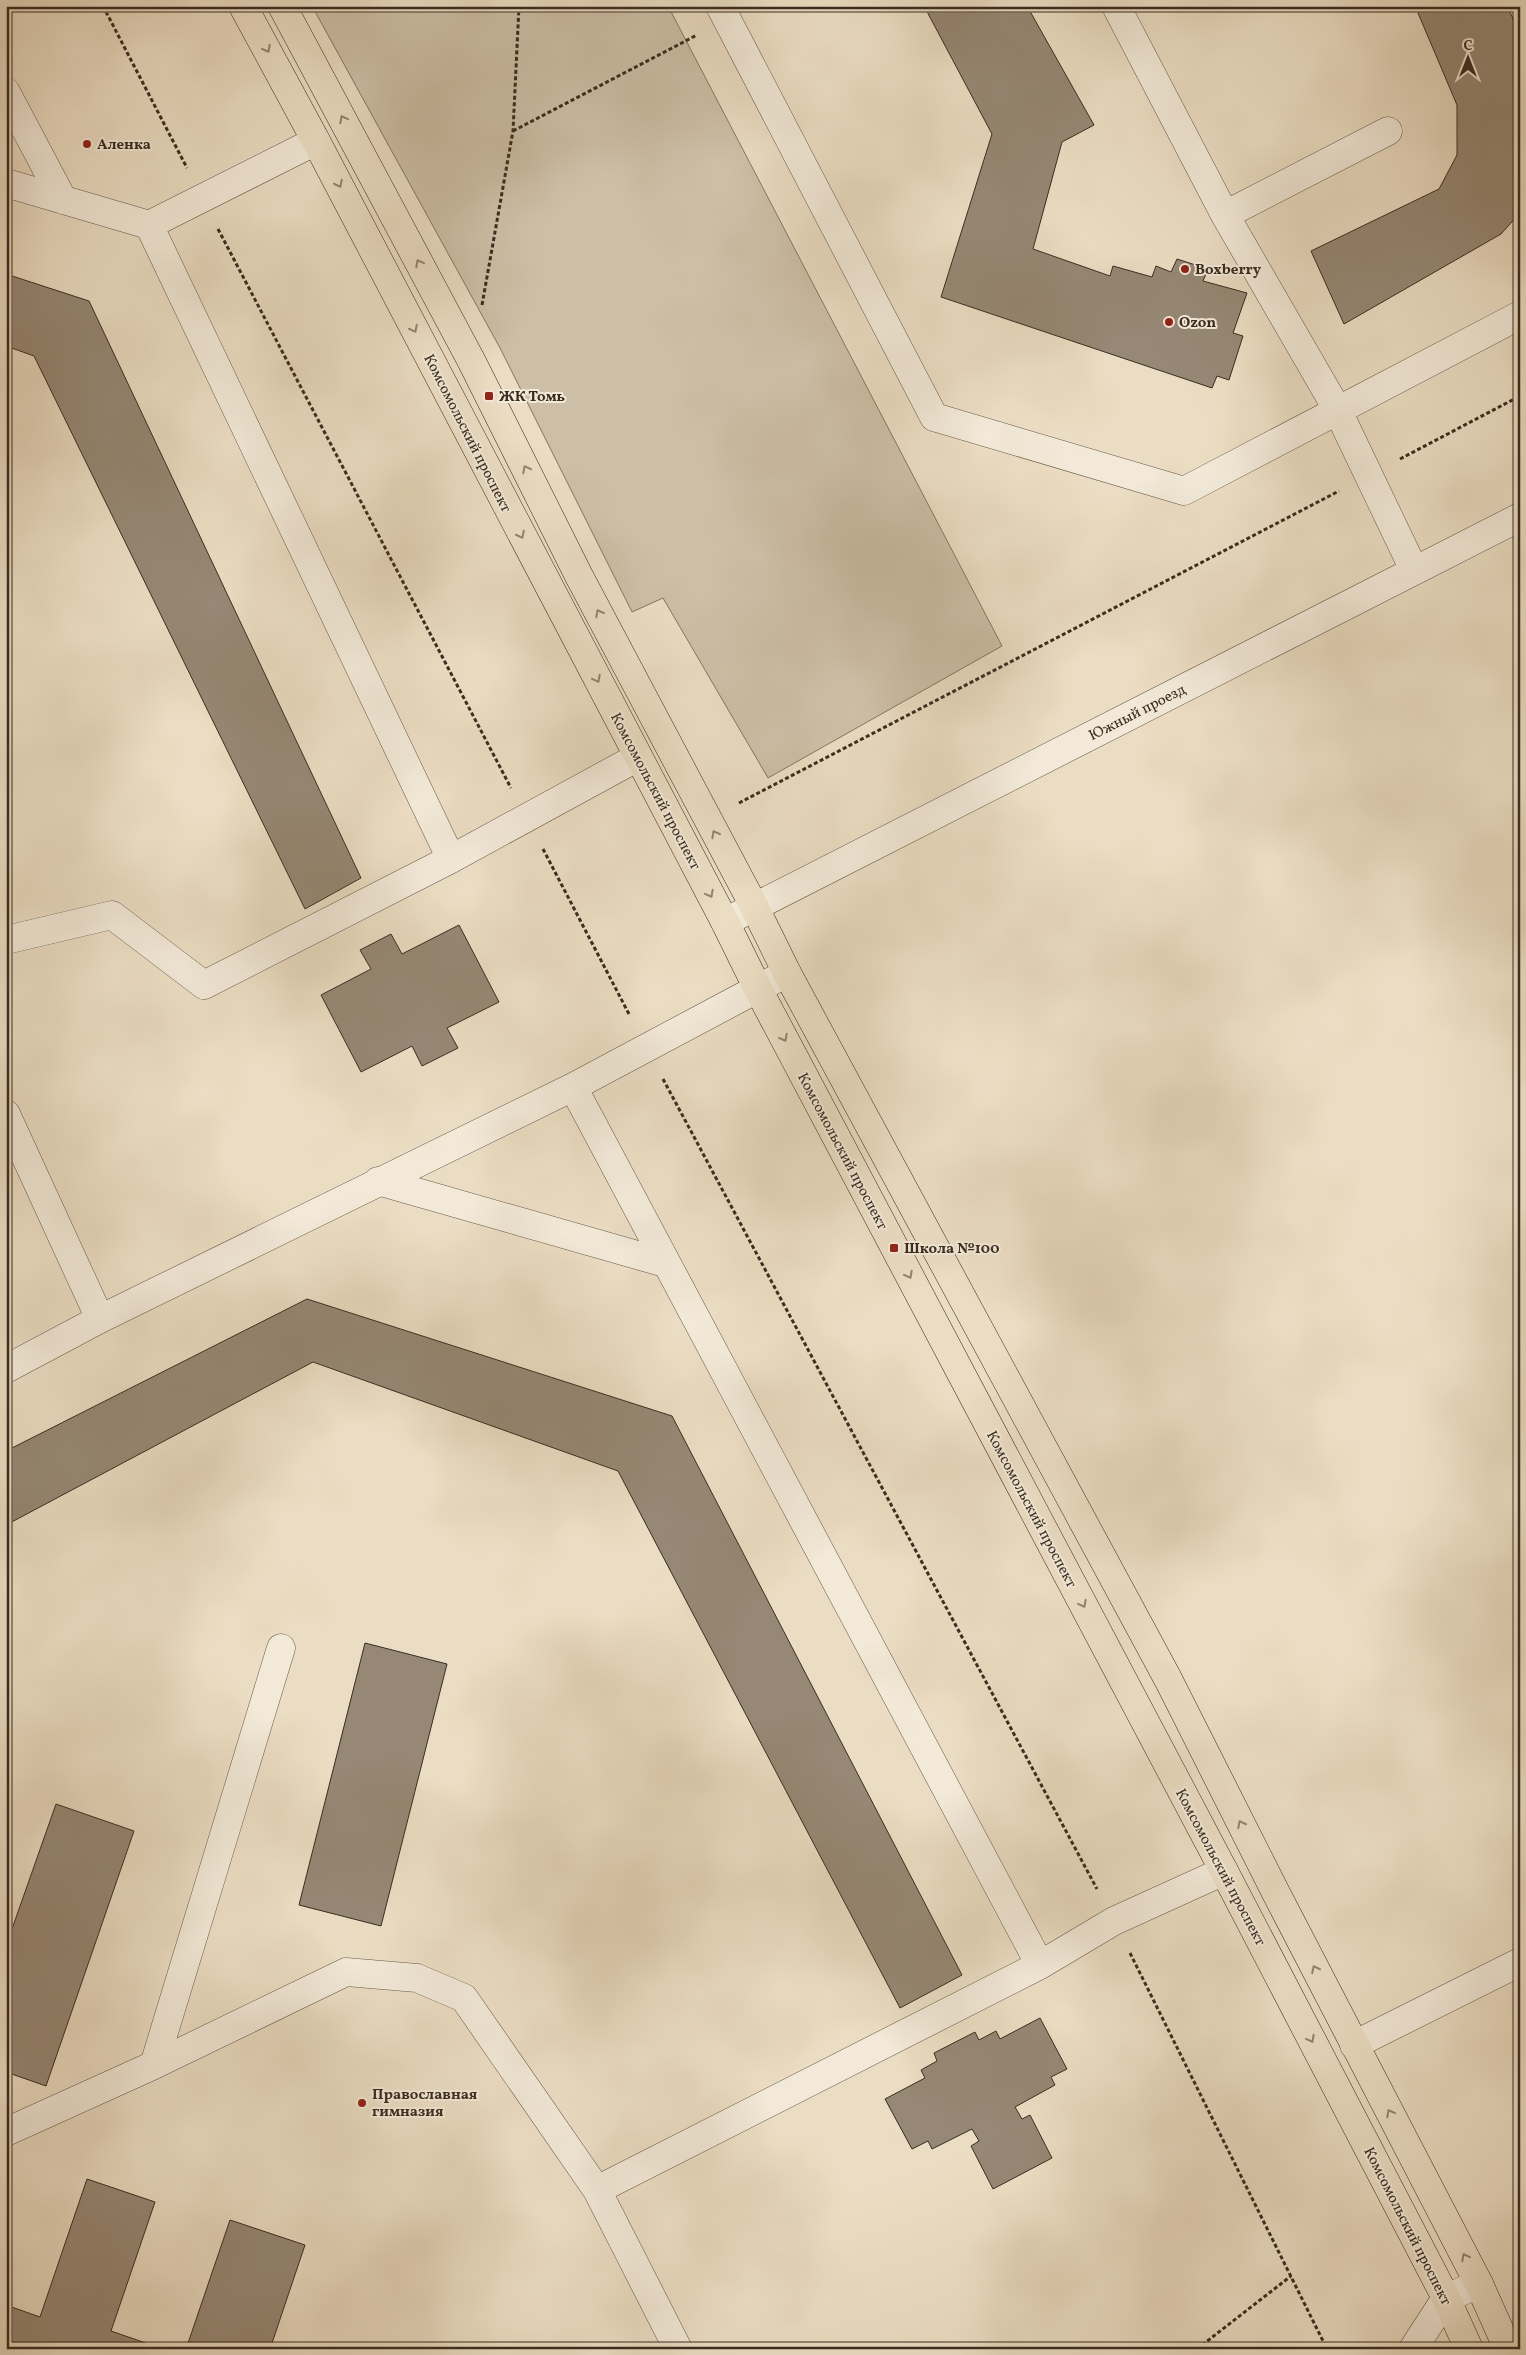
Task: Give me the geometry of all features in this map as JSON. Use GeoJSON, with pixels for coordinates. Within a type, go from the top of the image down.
{"type":"FeatureCollection","features":[{"type":"Feature","properties":{"kind":"main road","name":"Комсомольский проспект"},"geometry":{"type":"LineString","coordinates":[[243,6],[316,141],[725,922],[758,989],[1224,1871],[1446,2298],[1469,2349]]}},
{"type":"Feature","properties":{"kind":"main road"},"geometry":{"type":"LineString","coordinates":[[282,6],[472,362],[579,576],[755,908],[787,973],[1168,1679],[1479,2284],[1508,2349]]}},
{"type":"Feature","properties":{"kind":"street"},"geometry":{"type":"LineString","coordinates":[[1116,6],[1225,215],[1337,409],[1414,570]]}},
{"type":"Feature","properties":{"kind":"street"},"geometry":{"type":"LineString","coordinates":[[723,13],[934,417],[1184,491],[1337,409],[1520,315]]}},
{"type":"Feature","properties":{"kind":"street"},"geometry":{"type":"LineString","coordinates":[[6,92],[63,200]]}},
{"type":"Feature","properties":{"kind":"street"},"geometry":{"type":"LineString","coordinates":[[1225,215],[1388,131]]}},
{"type":"Feature","properties":{"kind":"street"},"geometry":{"type":"LineString","coordinates":[[6,183],[149,225],[316,141]]}},
{"type":"Feature","properties":{"kind":"street"},"geometry":{"type":"LineString","coordinates":[[149,225],[451,859]]}},
{"type":"Feature","properties":{"kind":"street","name":"Южный проезд"},"geometry":{"type":"LineString","coordinates":[[725,922],[1520,517]]}},
{"type":"Feature","properties":{"kind":"street"},"geometry":{"type":"LineString","coordinates":[[6,940],[112,915],[204,984],[451,859],[638,757]]}},
{"type":"Feature","properties":{"kind":"street"},"geometry":{"type":"LineString","coordinates":[[6,1369],[100,1319],[573,1087],[787,973]]}},
{"type":"Feature","properties":{"kind":"street"},"geometry":{"type":"LineString","coordinates":[[573,1087],[1040,1965]]}},
{"type":"Feature","properties":{"kind":"street"},"geometry":{"type":"LineString","coordinates":[[6,1114],[100,1319]]}},
{"type":"Feature","properties":{"kind":"street"},"geometry":{"type":"LineString","coordinates":[[378,1181],[665,1263]]}},
{"type":"Feature","properties":{"kind":"street"},"geometry":{"type":"LineString","coordinates":[[154,2064],[281,1648]]}},
{"type":"Feature","properties":{"kind":"street"},"geometry":{"type":"LineString","coordinates":[[597,2190],[1040,1965],[1114,1921],[1224,1871]]}},
{"type":"Feature","properties":{"kind":"street"},"geometry":{"type":"LineString","coordinates":[[1354,2044],[1520,1962]]}},
{"type":"Feature","properties":{"kind":"street"},"geometry":{"type":"LineString","coordinates":[[6,2132],[346,1972],[417,1978],[464,1998],[597,2190],[678,2349]]}},
{"type":"Feature","properties":{"kind":"street"},"geometry":{"type":"LineString","coordinates":[[1413,2349],[1446,2298],[1479,2284]]}},
{"type":"Feature","properties":{"kind":"path"},"geometry":{"type":"LineString","coordinates":[[103,6],[647,1049],[1114,1921],[1327,2349]]}},
{"type":"Feature","properties":{"kind":"path"},"geometry":{"type":"LineString","coordinates":[[472,362],[513,131],[520,6]]}},
{"type":"Feature","properties":{"kind":"path"},"geometry":{"type":"LineString","coordinates":[[513,131],[723,13]]}},
{"type":"Feature","properties":{"kind":"path"},"geometry":{"type":"LineString","coordinates":[[707,820],[1520,396]]}},
{"type":"Feature","properties":{"kind":"path"},"geometry":{"type":"LineString","coordinates":[[1197,2349],[1291,2276]]}},
{"type":"Feature","properties":{"kind":"shaded area"},"geometry":{"type":"Polygon","coordinates":[[[312,6],[668,6],[1002,646],[768,778],[663,598],[632,612],[500,348],[312,6]]]}},
{"type":"Feature","properties":{"kind":"building"},"geometry":{"type":"Polygon","coordinates":[[[924,6],[1027,6],[1094,125],[1062,142],[1033,249],[1110,276],[1113,266],[1152,277],[1156,266],[1171,272],[1177,259],[1208,269],[1203,281],[1247,293],[1233,333],[1243,336],[1229,380],[1217,376],[1212,388],[941,297],[992,134],[924,6]]]}},
{"type":"Feature","properties":{"kind":"building"},"geometry":{"type":"Polygon","coordinates":[[[1415,6],[1507,6],[1520,33],[1520,213],[1501,234],[1344,324],[1311,251],[1439,189],[1457,155],[1457,105],[1415,6]]]}},
{"type":"Feature","properties":{"kind":"building"},"geometry":{"type":"Polygon","coordinates":[[[6,274],[89,301],[361,878],[305,909],[34,356],[6,346],[6,274]]]}},
{"type":"Feature","properties":{"kind":"building"},"geometry":{"type":"Polygon","coordinates":[[[459,925],[499,1002],[447,1028],[458,1048],[422,1066],[412,1046],[361,1072],[321,995],[371,969],[360,950],[391,934],[402,954],[459,925]]]}},
{"type":"Feature","properties":{"kind":"building"},"geometry":{"type":"Polygon","coordinates":[[[307,1299],[672,1416],[962,1975],[900,2008],[618,1471],[313,1362],[6,1525],[6,1451],[307,1299]]]}},
{"type":"Feature","properties":{"kind":"building"},"geometry":{"type":"Polygon","coordinates":[[[365,1643],[447,1664],[381,1926],[299,1905],[365,1643]]]}},
{"type":"Feature","properties":{"kind":"building"},"geometry":{"type":"Polygon","coordinates":[[[56,1804],[134,1831],[46,2086],[6,2072],[6,1946],[56,1804]]]}},
{"type":"Feature","properties":{"kind":"building"},"geometry":{"type":"Polygon","coordinates":[[[1040,2018],[1067,2069],[1051,2077],[1055,2085],[1015,2107],[1022,2119],[1030,2115],[1052,2158],[993,2189],[971,2146],[979,2141],[972,2129],[932,2149],[928,2141],[912,2149],[885,2099],[925,2078],[921,2070],[937,2061],[934,2053],[975,2032],[979,2040],[996,2031],[1000,2039],[1040,2018]]]}},
{"type":"Feature","properties":{"kind":"building"},"geometry":{"type":"Polygon","coordinates":[[[87,2179],[155,2202],[111,2331],[163,2349],[6,2349],[6,2305],[40,2317],[87,2179]]]}},
{"type":"Feature","properties":{"kind":"building"},"geometry":{"type":"Polygon","coordinates":[[[230,2220],[305,2245],[270,2349],[186,2349],[230,2220]]]}},
{"type":"Feature","properties":{"kind":"place","name":"Аленка"},"geometry":{"type":"Point","coordinates":[87,144]}},
{"type":"Feature","properties":{"kind":"place","name":"Boxberry"},"geometry":{"type":"Point","coordinates":[1185,269]}},
{"type":"Feature","properties":{"kind":"place","name":"Ozon"},"geometry":{"type":"Point","coordinates":[1169,322]}},
{"type":"Feature","properties":{"kind":"place","name":"ЖК Томь"},"geometry":{"type":"Point","coordinates":[489,396]}},
{"type":"Feature","properties":{"kind":"place","name":"Школа №100"},"geometry":{"type":"Point","coordinates":[894,1248]}},
{"type":"Feature","properties":{"kind":"place","name":"Православная гимназия"},"geometry":{"type":"Point","coordinates":[362,2103]}}]}
